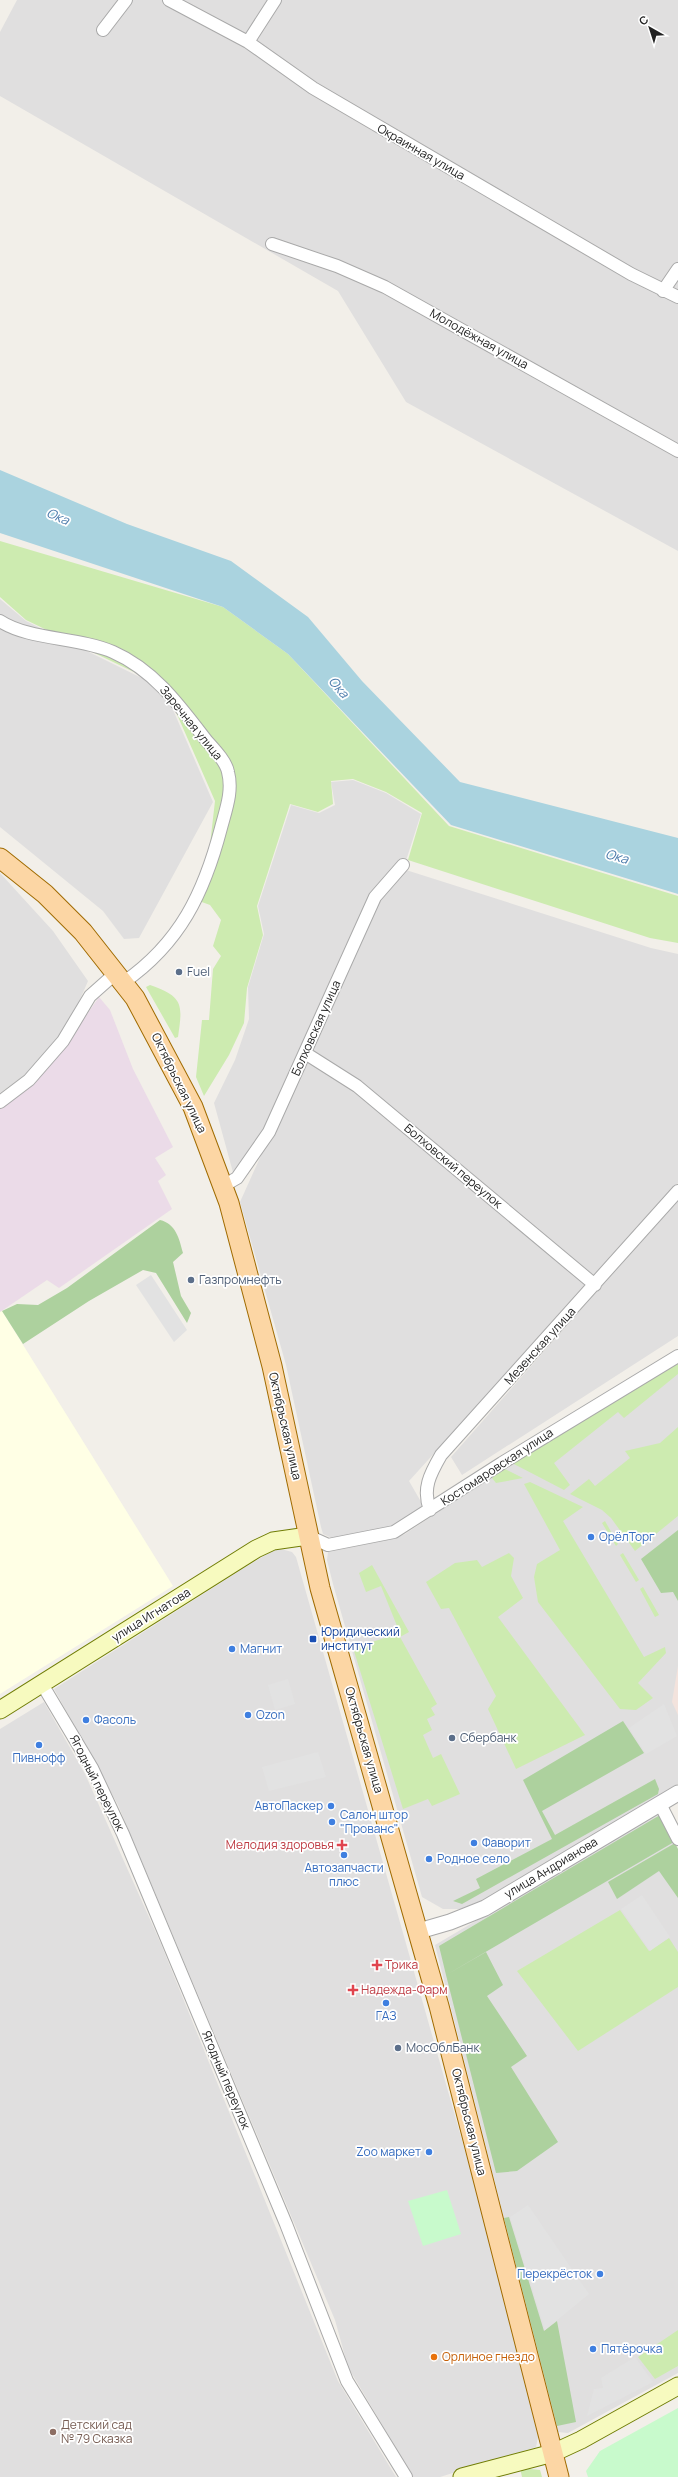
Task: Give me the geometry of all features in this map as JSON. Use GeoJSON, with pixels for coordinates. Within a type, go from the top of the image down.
{"type":"FeatureCollection","features":[{"type":"Feature","properties":{"kind":"main road","name":"Октябрьская улица"},"geometry":{"type":"LineString","coordinates":[[0,858],[64,911],[120,977],[144,1013],[193,1107],[223,1186],[272,1366],[291,1447],[308,1536],[320,1588],[419,1931],[559,2477]]}},
{"type":"Feature","properties":{"kind":"main road","name":"улица Игнатова"},"geometry":{"type":"LineString","coordinates":[[0,1710],[256,1549],[273,1542],[308,1536]]}},
{"type":"Feature","properties":{"kind":"main road"},"geometry":{"type":"LineString","coordinates":[[462,2477],[553,2453],[581,2440],[678,2386]]}},
{"type":"Feature","properties":{"kind":"street"},"geometry":{"type":"LineString","coordinates":[[103,30],[126,0]]}},
{"type":"Feature","properties":{"kind":"street","name":"Окраинная улица"},"geometry":{"type":"LineString","coordinates":[[169,0],[248,42],[313,88],[663,291],[678,297]]}},
{"type":"Feature","properties":{"kind":"street"},"geometry":{"type":"LineString","coordinates":[[248,42],[275,0]]}},
{"type":"Feature","properties":{"kind":"street","name":"Молодёжная улица"},"geometry":{"type":"LineString","coordinates":[[272,244],[337,266],[385,287],[678,451]]}},
{"type":"Feature","properties":{"kind":"street"},"geometry":{"type":"LineString","coordinates":[[663,291],[678,269]]}},
{"type":"Feature","properties":{"kind":"street","name":"Заречная улица"},"geometry":{"type":"LineString","coordinates":[[0,621],[23,631],[75,640],[113,652],[153,677],[174,698],[228,770],[230,789],[211,866],[194,904],[170,941],[145,966],[120,977],[90,996],[63,1041],[28,1080],[0,1102]]}},
{"type":"Feature","properties":{"kind":"street","name":"Болховская улица"},"geometry":{"type":"LineString","coordinates":[[223,1186],[237,1178],[269,1132],[375,897],[403,865]]}},
{"type":"Feature","properties":{"kind":"street","name":"Болховский переулок"},"geometry":{"type":"LineString","coordinates":[[305,1053],[357,1086],[595,1285]]}},
{"type":"Feature","properties":{"kind":"street","name":"Мезенская улица"},"geometry":{"type":"LineString","coordinates":[[430,1510],[426,1499],[426,1484],[441,1455],[678,1191]]}},
{"type":"Feature","properties":{"kind":"street","name":"Костомаровская улица"},"geometry":{"type":"LineString","coordinates":[[308,1536],[328,1545],[394,1532],[502,1463],[678,1356]]}},
{"type":"Feature","properties":{"kind":"street","name":"Ягодный переулок"},"geometry":{"type":"LineString","coordinates":[[42,1684],[92,1768],[122,1834],[286,2224],[344,2375],[406,2477]]}},
{"type":"Feature","properties":{"kind":"street","name":"улица Андрианова"},"geometry":{"type":"LineString","coordinates":[[419,1931],[450,1922],[485,1908],[678,1794]]}},
{"type":"Feature","properties":{"kind":"street"},"geometry":{"type":"LineString","coordinates":[[660,1804],[678,1839]]}},
{"type":"Feature","properties":{"kind":"shaded area"},"geometry":{"type":"Polygon","coordinates":[[[17,0],[678,0],[678,551],[406,402],[338,291],[0,96],[0,32],[17,0]]]}},
{"type":"Feature","properties":{"kind":"shaded area"},"geometry":{"type":"Polygon","coordinates":[[[0,599],[26,621],[164,689],[213,802],[139,938],[124,939],[103,911],[0,827],[0,599]]]}},
{"type":"Feature","properties":{"kind":"shaded area"},"geometry":{"type":"Polygon","coordinates":[[[353,780],[386,793],[421,814],[402,873],[366,910],[258,1145],[234,1176],[214,1103],[235,1060],[249,1019],[248,987],[264,934],[258,906],[291,805],[319,813],[335,805],[331,782],[353,780]]]}},
{"type":"Feature","properties":{"kind":"shaded area"},"geometry":{"type":"Polygon","coordinates":[[[406,870],[651,948],[678,954],[678,1183],[595,1276],[357,1084],[306,1053],[369,910],[406,870]]]}},
{"type":"Feature","properties":{"kind":"shaded area"},"geometry":{"type":"Polygon","coordinates":[[[0,873],[53,931],[88,981],[69,1025],[26,1074],[0,1093],[0,873]]]}},
{"type":"Feature","properties":{"kind":"shaded area"},"geometry":{"type":"Polygon","coordinates":[[[99,997],[110,1010],[133,1069],[173,1147],[155,1158],[166,1175],[158,1181],[172,1209],[59,1288],[47,1280],[0,1312],[0,1108],[72,1036],[99,997]]]}},
{"type":"Feature","properties":{"kind":"shaded area"},"geometry":{"type":"Polygon","coordinates":[[[306,1056],[358,1088],[587,1285],[409,1481],[424,1507],[393,1526],[332,1538],[323,1534],[321,1527],[286,1365],[240,1202],[306,1056]]]}},
{"type":"Feature","properties":{"kind":"shaded area"},"geometry":{"type":"Polygon","coordinates":[[[678,1199],[678,1336],[462,1475],[451,1457],[678,1199]]]}},
{"type":"Feature","properties":{"kind":"shaded area"},"geometry":{"type":"Polygon","coordinates":[[[151,1275],[187,1330],[174,1342],[136,1285],[151,1275]]]}},
{"type":"Feature","properties":{"kind":"shaded area"},"geometry":{"type":"Polygon","coordinates":[[[2,1311],[173,1586],[0,1694],[0,1312],[2,1311]]]}},
{"type":"Feature","properties":{"kind":"shaded area"},"geometry":{"type":"Polygon","coordinates":[[[678,1362],[678,1784],[482,1902],[462,1909],[443,1909],[422,1897],[333,1584],[327,1560],[328,1552],[396,1538],[405,1534],[505,1467],[678,1362]]]}},
{"type":"Feature","properties":{"kind":"shaded area"},"geometry":{"type":"Polygon","coordinates":[[[281,1549],[292,1552],[296,1557],[473,2179],[539,2432],[536,2447],[440,2477],[413,2477],[348,2367],[335,2320],[118,1805],[54,1689],[244,1568],[272,1551],[281,1549]]]}},
{"type":"Feature","properties":{"kind":"shaded area"},"geometry":{"type":"Polygon","coordinates":[[[678,1666],[678,1715],[672,1702],[678,1666]]]}},
{"type":"Feature","properties":{"kind":"shaded area"},"geometry":{"type":"Polygon","coordinates":[[[288,1679],[295,1704],[275,1710],[268,1685],[288,1679]]]}},
{"type":"Feature","properties":{"kind":"shaded area"},"geometry":{"type":"Polygon","coordinates":[[[44,1702],[85,1774],[161,1944],[338,2381],[396,2477],[0,2477],[0,1729],[44,1702]]]}},
{"type":"Feature","properties":{"kind":"shaded area"},"geometry":{"type":"Polygon","coordinates":[[[664,1704],[677,1736],[646,1754],[629,1728],[664,1704]]]}},
{"type":"Feature","properties":{"kind":"shaded area"},"geometry":{"type":"Polygon","coordinates":[[[318,1752],[326,1777],[269,1791],[262,1767],[318,1752]]]}},
{"type":"Feature","properties":{"kind":"shaded area"},"geometry":{"type":"Polygon","coordinates":[[[659,1813],[678,1852],[678,2373],[568,2433],[558,2432],[435,1945],[659,1813]]]}},
{"type":"Feature","properties":{"kind":"shaded area"},"geometry":{"type":"Polygon","coordinates":[[[642,1895],[670,1937],[650,1951],[621,1909],[642,1895]]]}},
{"type":"Feature","properties":{"kind":"shaded area"},"geometry":{"type":"Polygon","coordinates":[[[528,2205],[589,2294],[545,2330],[510,2217],[528,2205]]]}},
{"type":"Feature","properties":{"kind":"shaded area"},"geometry":{"type":"Polygon","coordinates":[[[635,2357],[653,2382],[587,2416],[594,2389],[603,2388],[601,2378],[635,2357]]]}},
{"type":"Feature","properties":{"kind":"green space"},"geometry":{"type":"Polygon","coordinates":[[[0,541],[223,607],[288,654],[449,826],[678,896],[678,943],[650,938],[408,860],[422,813],[386,792],[353,779],[331,781],[333,804],[318,812],[290,804],[257,906],[263,935],[247,988],[244,1023],[229,1055],[204,1096],[196,1077],[202,1020],[209,1020],[213,969],[221,956],[213,946],[221,920],[210,905],[199,901],[205,888],[215,801],[165,687],[26,620],[0,597],[0,541]]]}},
{"type":"Feature","properties":{"kind":"green space"},"geometry":{"type":"Polygon","coordinates":[[[150,985],[169,993],[178,1003],[180,1016],[178,1037],[175,1038],[146,987],[150,985]]]}},
{"type":"Feature","properties":{"kind":"green space"},"geometry":{"type":"Polygon","coordinates":[[[160,1220],[170,1225],[176,1232],[183,1253],[173,1262],[181,1296],[191,1313],[187,1323],[156,1273],[143,1270],[89,1301],[23,1344],[2,1311],[17,1304],[38,1305],[67,1288],[160,1220]]]}},
{"type":"Feature","properties":{"kind":"green space"},"geometry":{"type":"Polygon","coordinates":[[[678,1363],[678,1374],[624,1418],[618,1412],[554,1463],[570,1485],[564,1490],[512,1463],[678,1363]]]}},
{"type":"Feature","properties":{"kind":"green space"},"geometry":{"type":"Polygon","coordinates":[[[678,1427],[678,1516],[635,1551],[611,1518],[602,1510],[570,1494],[589,1479],[595,1486],[630,1458],[625,1451],[660,1443],[678,1427]]]}},
{"type":"Feature","properties":{"kind":"green space"},"geometry":{"type":"Polygon","coordinates":[[[505,1469],[523,1478],[496,1483],[492,1478],[505,1469]]]}},
{"type":"Feature","properties":{"kind":"green space"},"geometry":{"type":"Polygon","coordinates":[[[530,1482],[583,1507],[563,1521],[644,1657],[665,1647],[666,1653],[638,1683],[653,1698],[636,1710],[620,1709],[538,1602],[534,1577],[537,1564],[560,1550],[524,1484],[530,1482]]]}},
{"type":"Feature","properties":{"kind":"green space"},"geometry":{"type":"Polygon","coordinates":[[[605,1521],[618,1544],[616,1546],[602,1523],[605,1521]]]}},
{"type":"Feature","properties":{"kind":"green space"},"geometry":{"type":"Polygon","coordinates":[[[678,1530],[678,1601],[673,1592],[661,1593],[641,1559],[678,1530]]]}},
{"type":"Feature","properties":{"kind":"green space"},"geometry":{"type":"Polygon","coordinates":[[[509,1553],[514,1558],[511,1576],[523,1598],[498,1617],[585,1735],[516,1769],[488,1709],[496,1696],[449,1608],[441,1609],[426,1582],[455,1563],[477,1560],[482,1567],[509,1553]]]}},
{"type":"Feature","properties":{"kind":"green space"},"geometry":{"type":"Polygon","coordinates":[[[623,1553],[639,1580],[636,1582],[620,1555],[623,1553]]]}},
{"type":"Feature","properties":{"kind":"green space"},"geometry":{"type":"Polygon","coordinates":[[[372,1565],[409,1632],[400,1637],[437,1704],[431,1708],[435,1715],[427,1719],[432,1730],[423,1735],[433,1758],[441,1754],[460,1794],[432,1806],[428,1799],[403,1809],[353,1648],[394,1635],[399,1631],[381,1586],[366,1592],[359,1573],[372,1565]]]}},
{"type":"Feature","properties":{"kind":"green space"},"geometry":{"type":"Polygon","coordinates":[[[643,1587],[659,1615],[655,1617],[640,1589],[643,1587]]]}},
{"type":"Feature","properties":{"kind":"green space"},"geometry":{"type":"Polygon","coordinates":[[[623,1721],[644,1753],[542,1811],[555,1835],[655,1779],[659,1789],[658,1794],[462,1904],[453,1901],[480,1888],[476,1879],[552,1839],[523,1780],[623,1721]]]}},
{"type":"Feature","properties":{"kind":"green space"},"geometry":{"type":"Polygon","coordinates":[[[660,1815],[674,1842],[446,1975],[439,1946],[660,1815]]]}},
{"type":"Feature","properties":{"kind":"green space"},"geometry":{"type":"Polygon","coordinates":[[[675,1843],[678,1849],[678,1898],[659,1871],[617,1899],[608,1882],[675,1843]]]}},
{"type":"Feature","properties":{"kind":"green space"},"geometry":{"type":"Polygon","coordinates":[[[620,1910],[649,1951],[669,1938],[678,1952],[678,1987],[578,2051],[517,1971],[620,1910]]]}},
{"type":"Feature","properties":{"kind":"green space"},"geometry":{"type":"Polygon","coordinates":[[[486,1952],[503,1985],[487,1996],[527,2056],[511,2067],[558,2142],[517,2171],[496,2173],[446,1975],[486,1952]]]}},
{"type":"Feature","properties":{"kind":"green space"},"geometry":{"type":"Polygon","coordinates":[[[447,2190],[461,2234],[423,2246],[408,2201],[447,2190]]]}},
{"type":"Feature","properties":{"kind":"green space"},"geometry":{"type":"Polygon","coordinates":[[[509,2217],[544,2331],[557,2321],[576,2422],[557,2426],[504,2218],[509,2217]]]}},
{"type":"Feature","properties":{"kind":"green space"},"geometry":{"type":"Polygon","coordinates":[[[678,2330],[678,2366],[655,2379],[638,2357],[678,2330]]]}},
{"type":"Feature","properties":{"kind":"green space"},"geometry":{"type":"Polygon","coordinates":[[[678,2408],[678,2477],[588,2477],[586,2471],[600,2451],[678,2408]]]}},
{"type":"Feature","properties":{"kind":"green space"},"geometry":{"type":"Polygon","coordinates":[[[520,2468],[540,2470],[542,2477],[522,2477],[520,2468]]]}},
{"type":"Feature","properties":{"kind":"water","name":"Ока"},"geometry":{"type":"Polygon","coordinates":[[[0,470],[127,524],[231,561],[308,617],[362,681],[460,782],[678,838],[678,894],[451,825],[288,654],[223,607],[0,533],[0,470]]]}},
{"type":"Feature","properties":{"kind":"place","name":"Fuel"},"geometry":{"type":"Point","coordinates":[179,972]}},
{"type":"Feature","properties":{"kind":"place","name":"Газпромнефть"},"geometry":{"type":"Point","coordinates":[191,1280]}},
{"type":"Feature","properties":{"kind":"place","name":"ОрёлТорг"},"geometry":{"type":"Point","coordinates":[591,1537]}},
{"type":"Feature","properties":{"kind":"place","name":"Юридический институт"},"geometry":{"type":"Point","coordinates":[313,1639]}},
{"type":"Feature","properties":{"kind":"place","name":"Магнит"},"geometry":{"type":"Point","coordinates":[232,1649]}},
{"type":"Feature","properties":{"kind":"place","name":"Ozon"},"geometry":{"type":"Point","coordinates":[248,1715]}},
{"type":"Feature","properties":{"kind":"place","name":"Фасоль"},"geometry":{"type":"Point","coordinates":[86,1720]}},
{"type":"Feature","properties":{"kind":"place","name":"Сбербанк"},"geometry":{"type":"Point","coordinates":[452,1738]}},
{"type":"Feature","properties":{"kind":"place","name":"Пивнофф"},"geometry":{"type":"Point","coordinates":[39,1745]}},
{"type":"Feature","properties":{"kind":"place","name":"АвтоПаскер"},"geometry":{"type":"Point","coordinates":[331,1806]}},
{"type":"Feature","properties":{"kind":"place","name":"Салон штор \"Прованс\""},"geometry":{"type":"Point","coordinates":[332,1822]}},
{"type":"Feature","properties":{"kind":"place","name":"Фаворит"},"geometry":{"type":"Point","coordinates":[474,1843]}},
{"type":"Feature","properties":{"kind":"place","name":"Мелодия здоровья"},"geometry":{"type":"Point","coordinates":[342,1845]}},
{"type":"Feature","properties":{"kind":"place","name":"Автозапчасти плюс"},"geometry":{"type":"Point","coordinates":[344,1855]}},
{"type":"Feature","properties":{"kind":"place","name":"Родное село"},"geometry":{"type":"Point","coordinates":[429,1859]}},
{"type":"Feature","properties":{"kind":"place","name":"Трика"},"geometry":{"type":"Point","coordinates":[377,1965]}},
{"type":"Feature","properties":{"kind":"place","name":"Надежда-Фарм"},"geometry":{"type":"Point","coordinates":[353,1990]}},
{"type":"Feature","properties":{"kind":"place","name":"ГАЗ"},"geometry":{"type":"Point","coordinates":[386,2003]}},
{"type":"Feature","properties":{"kind":"place","name":"МосОблБанк"},"geometry":{"type":"Point","coordinates":[398,2048]}},
{"type":"Feature","properties":{"kind":"place","name":"Zoo маркет"},"geometry":{"type":"Point","coordinates":[429,2152]}},
{"type":"Feature","properties":{"kind":"place","name":"Перекрёсток"},"geometry":{"type":"Point","coordinates":[600,2274]}},
{"type":"Feature","properties":{"kind":"place","name":"Пятёрочка"},"geometry":{"type":"Point","coordinates":[593,2349]}},
{"type":"Feature","properties":{"kind":"place","name":"Орлиное гнездо"},"geometry":{"type":"Point","coordinates":[434,2357]}},
{"type":"Feature","properties":{"kind":"place","name":"Детский сад № 79 Сказка"},"geometry":{"type":"Point","coordinates":[53,2432]}}]}
